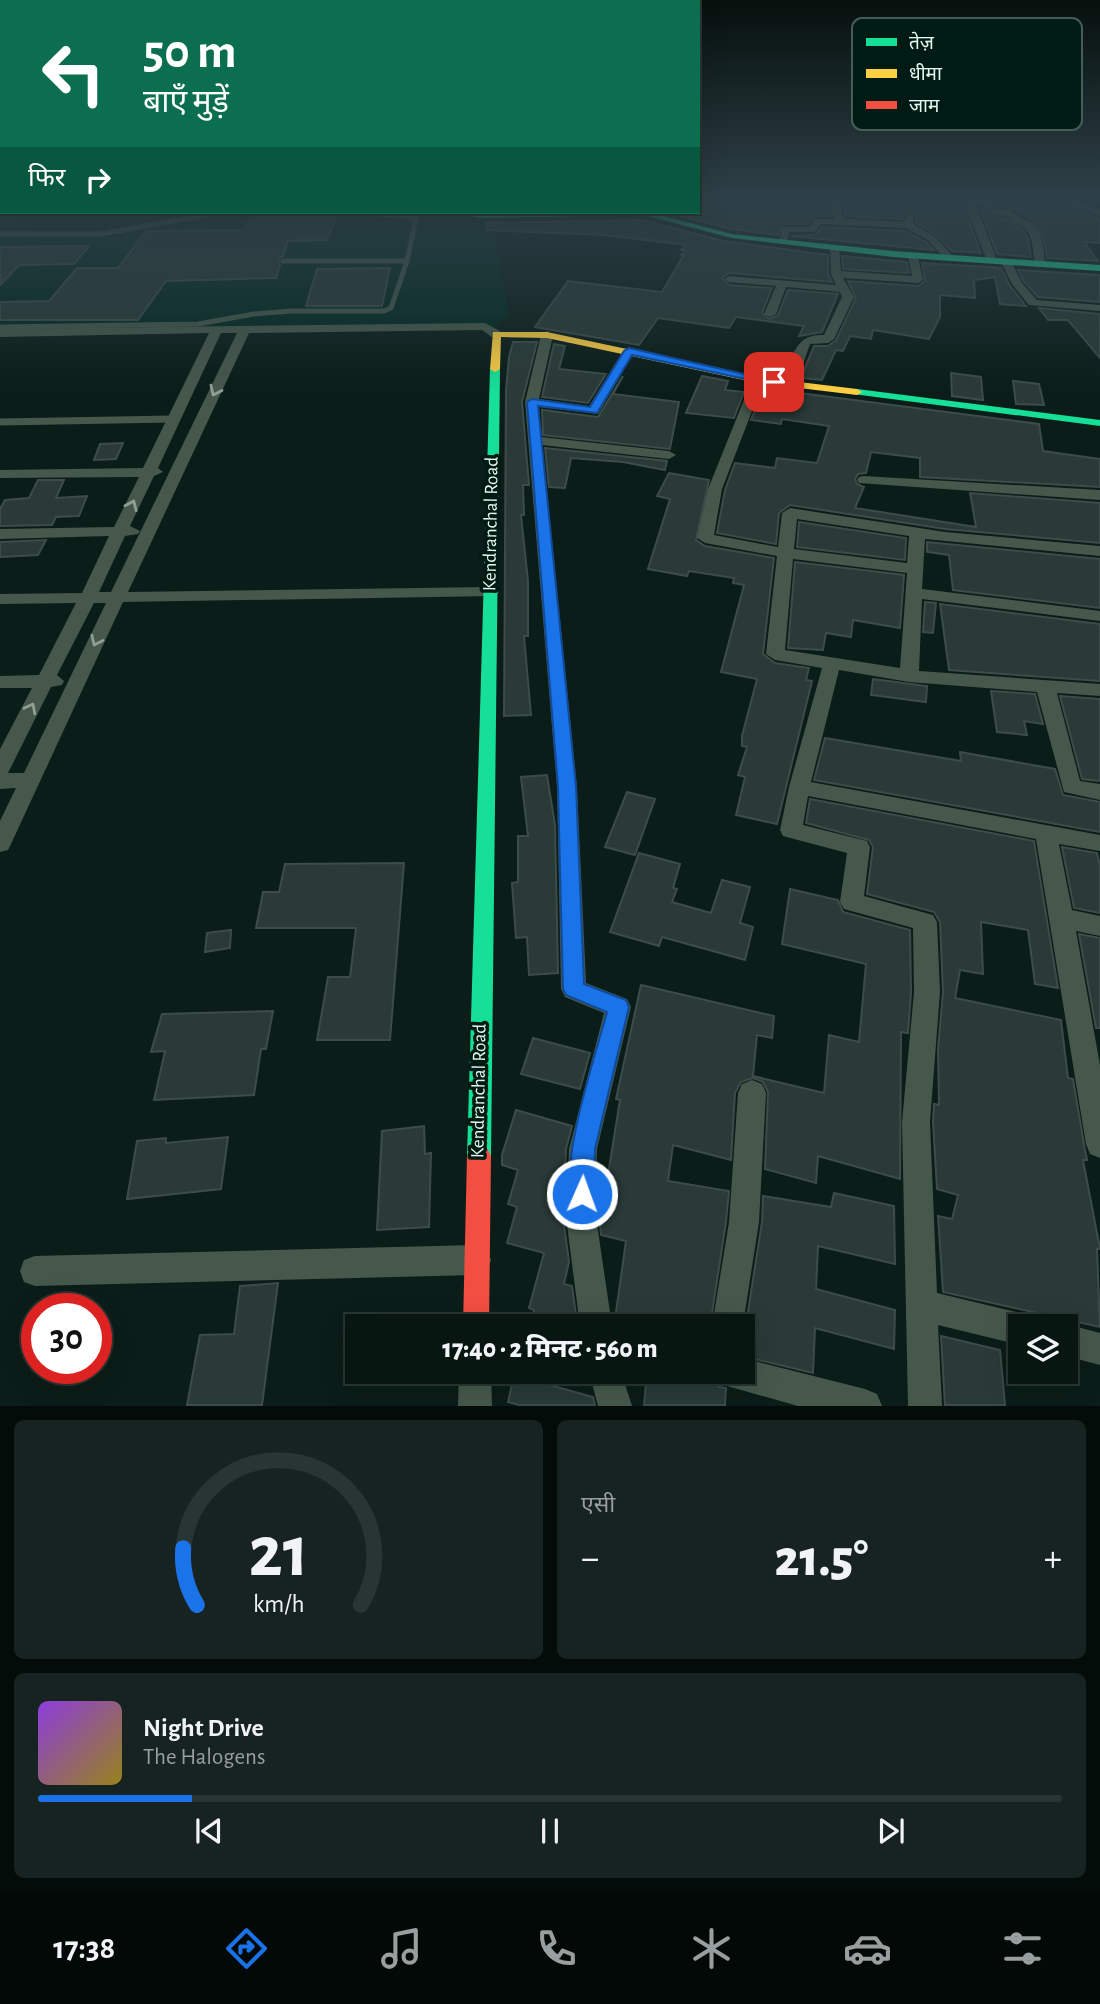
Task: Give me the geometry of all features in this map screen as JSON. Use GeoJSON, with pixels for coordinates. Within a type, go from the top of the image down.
{"type":"FeatureCollection","features":[{"type":"Feature","properties":{"kind":"street"},"geometry":{"type":"LineString","coordinates":[[790,384],[804,342],[813,338],[828,339],[848,297],[836,274],[835,261]]}},
{"type":"Feature","properties":{"kind":"street"},"geometry":{"type":"LineString","coordinates":[[836,274],[918,281],[914,261]]}},
{"type":"Feature","properties":{"kind":"street"},"geometry":{"type":"LineString","coordinates":[[993,261],[1100,268]]}},
{"type":"Feature","properties":{"kind":"street"},"geometry":{"type":"LineString","coordinates":[[999,261],[1013,269],[1017,285],[1026,291],[1033,303],[1100,308]]}},
{"type":"Feature","properties":{"kind":"street"},"geometry":{"type":"LineString","coordinates":[[729,279],[844,289]]}},
{"type":"Feature","properties":{"kind":"street"},"geometry":{"type":"LineString","coordinates":[[770,314],[782,284]]}},
{"type":"Feature","properties":{"kind":"street"},"geometry":{"type":"LineString","coordinates":[[0,333],[547,335],[758,380],[1099,426]]}},
{"type":"Feature","properties":{"kind":"street"},"geometry":{"type":"LineString","coordinates":[[0,339],[215,334]]}},
{"type":"Feature","properties":{"kind":"street"},"geometry":{"type":"LineString","coordinates":[[0,769],[121,531],[215,334]]}},
{"type":"Feature","properties":{"kind":"street"},"geometry":{"type":"LineString","coordinates":[[0,844],[242,334]]}},
{"type":"Feature","properties":{"kind":"street","name":"Kendranchal Road"},"geometry":{"type":"LineString","coordinates":[[476,1314],[496,334]]}},
{"type":"Feature","properties":{"kind":"street"},"geometry":{"type":"LineString","coordinates":[[547,335],[532,402],[567,787],[574,989],[618,1007],[583,1149],[581,1217],[594,1314]]}},
{"type":"Feature","properties":{"kind":"street"},"geometry":{"type":"LineString","coordinates":[[532,402],[593,411],[629,351]]}},
{"type":"Feature","properties":{"kind":"street"},"geometry":{"type":"LineString","coordinates":[[758,380],[715,489],[705,538],[786,553],[915,569]]}},
{"type":"Feature","properties":{"kind":"street"},"geometry":{"type":"LineString","coordinates":[[173,419],[202,419]]}},
{"type":"Feature","properties":{"kind":"street"},"geometry":{"type":"LineString","coordinates":[[534,440],[669,455]]}},
{"type":"Feature","properties":{"kind":"street"},"geometry":{"type":"LineString","coordinates":[[0,474],[177,471]]}},
{"type":"Feature","properties":{"kind":"street"},"geometry":{"type":"LineString","coordinates":[[864,480],[1100,495]]}},
{"type":"Feature","properties":{"kind":"street"},"geometry":{"type":"LineString","coordinates":[[1100,551],[1018,546],[917,535],[790,513],[775,654],[909,676],[1100,690]]}},
{"type":"Feature","properties":{"kind":"street"},"geometry":{"type":"LineString","coordinates":[[0,534],[149,530]]}},
{"type":"Feature","properties":{"kind":"street"},"geometry":{"type":"LineString","coordinates":[[909,676],[917,535]]}},
{"type":"Feature","properties":{"kind":"street"},"geometry":{"type":"LineString","coordinates":[[0,599],[490,592]]}},
{"type":"Feature","properties":{"kind":"street"},"geometry":{"type":"LineString","coordinates":[[914,593],[1100,616]]}},
{"type":"Feature","properties":{"kind":"street"},"geometry":{"type":"LineString","coordinates":[[832,663],[799,787],[791,830],[859,847],[852,902],[925,922],[927,992],[916,1122],[925,1405]]}},
{"type":"Feature","properties":{"kind":"street"},"geometry":{"type":"LineString","coordinates":[[0,682],[78,680]]}},
{"type":"Feature","properties":{"kind":"street"},"geometry":{"type":"LineString","coordinates":[[1045,684],[1071,787],[1100,792]]}},
{"type":"Feature","properties":{"kind":"street"},"geometry":{"type":"LineString","coordinates":[[0,781],[31,780]]}},
{"type":"Feature","properties":{"kind":"street"},"geometry":{"type":"LineString","coordinates":[[799,787],[1100,843]]}},
{"type":"Feature","properties":{"kind":"street"},"geometry":{"type":"LineString","coordinates":[[1045,834],[1090,1035],[1100,1144]]}},
{"type":"Feature","properties":{"kind":"street"},"geometry":{"type":"LineString","coordinates":[[1062,918],[1100,926]]}},
{"type":"Feature","properties":{"kind":"street"},"geometry":{"type":"LineString","coordinates":[[730,1314],[744,1222],[752,1093]]}},
{"type":"Feature","properties":{"kind":"street"},"geometry":{"type":"LineString","coordinates":[[35,1271],[476,1259]]}},
{"type":"Feature","properties":{"kind":"street"},"geometry":{"type":"LineString","coordinates":[[922,1305],[1008,1326]]}},
{"type":"Feature","properties":{"kind":"street"},"geometry":{"type":"LineString","coordinates":[[1078,1343],[1100,1349]]}},
{"type":"Feature","properties":{"kind":"street"},"geometry":{"type":"LineString","coordinates":[[755,1378],[865,1405]]}},
{"type":"Feature","properties":{"kind":"street"},"geometry":{"type":"LineString","coordinates":[[475,1384],[475,1405]]}},
{"type":"Feature","properties":{"kind":"street"},"geometry":{"type":"LineString","coordinates":[[609,1384],[615,1405]]}},
{"type":"Feature","properties":{"kind":"lane"},"geometry":{"type":"LineString","coordinates":[[0,327],[198,324],[254,314],[291,311],[384,310],[391,308],[407,261],[283,261]]}},
{"type":"Feature","properties":{"kind":"lane"},"geometry":{"type":"LineString","coordinates":[[0,422],[173,419]]}},
{"type":"Feature","properties":{"kind":"shaded area"},"geometry":{"type":"Polygon","coordinates":[[[0,261],[499,261],[509,316],[492,328],[0,332],[0,261]]]}},
{"type":"Feature","properties":{"kind":"building"},"geometry":{"type":"Polygon","coordinates":[[[0,261],[77,261],[74,264],[19,265],[0,285],[0,261]]]}},
{"type":"Feature","properties":{"kind":"building"},"geometry":{"type":"Polygon","coordinates":[[[124,261],[279,261],[280,265],[276,278],[166,281],[138,320],[0,320],[0,302],[49,301],[77,268],[118,268],[124,261]]]}},
{"type":"Feature","properties":{"kind":"building"},"geometry":{"type":"Polygon","coordinates":[[[680,261],[828,261],[828,274],[832,282],[729,273],[722,278],[729,285],[772,288],[762,313],[769,319],[778,315],[788,290],[838,294],[822,332],[799,336],[804,326],[736,317],[729,328],[658,318],[639,345],[535,327],[568,281],[662,292],[680,261]]]}},
{"type":"Feature","properties":{"kind":"building"},"geometry":{"type":"Polygon","coordinates":[[[842,261],[892,261],[907,262],[909,273],[843,269],[842,261]]]}},
{"type":"Feature","properties":{"kind":"building"},"geometry":{"type":"Polygon","coordinates":[[[922,263],[1001,268],[1010,286],[1026,306],[1000,304],[995,277],[974,280],[975,298],[940,295],[940,317],[929,339],[873,330],[871,339],[850,336],[843,351],[836,350],[822,380],[801,378],[814,346],[828,346],[836,340],[856,298],[848,281],[918,286],[925,281],[922,263]]]}},
{"type":"Feature","properties":{"kind":"building"},"geometry":{"type":"Polygon","coordinates":[[[390,268],[382,306],[306,306],[317,269],[390,268]]]}},
{"type":"Feature","properties":{"kind":"building"},"geometry":{"type":"Polygon","coordinates":[[[1018,270],[1100,275],[1100,302],[1038,297],[1024,282],[1018,270]]]}},
{"type":"Feature","properties":{"kind":"building"},"geometry":{"type":"Polygon","coordinates":[[[1039,308],[1100,314],[1100,358],[1068,320],[1048,320],[1039,308]]]}},
{"type":"Feature","properties":{"kind":"building"},"geometry":{"type":"Polygon","coordinates":[[[513,342],[537,342],[522,402],[529,485],[523,485],[524,515],[521,515],[528,581],[528,636],[524,636],[531,715],[504,716],[506,390],[513,342]]]}},
{"type":"Feature","properties":{"kind":"building"},"geometry":{"type":"Polygon","coordinates":[[[554,344],[565,346],[559,369],[606,374],[588,403],[542,397],[554,344]]]}},
{"type":"Feature","properties":{"kind":"building"},"geometry":{"type":"Polygon","coordinates":[[[951,373],[981,377],[983,400],[952,396],[951,373]]]}},
{"type":"Feature","properties":{"kind":"building"},"geometry":{"type":"Polygon","coordinates":[[[623,376],[613,394],[679,402],[670,449],[543,435],[542,410],[598,417],[623,376]]]}},
{"type":"Feature","properties":{"kind":"building"},"geometry":{"type":"Polygon","coordinates":[[[702,376],[728,381],[725,390],[744,392],[734,418],[686,413],[702,376]]]}},
{"type":"Feature","properties":{"kind":"building"},"geometry":{"type":"Polygon","coordinates":[[[1013,381],[1039,384],[1044,405],[1016,404],[1013,381]]]}},
{"type":"Feature","properties":{"kind":"building"},"geometry":{"type":"Polygon","coordinates":[[[792,392],[1039,424],[1043,451],[1100,459],[1100,487],[920,477],[920,458],[871,452],[866,473],[858,474],[855,479],[857,484],[864,487],[855,508],[976,527],[970,493],[1100,503],[1100,543],[945,529],[790,505],[779,513],[776,544],[717,533],[725,490],[735,463],[775,468],[777,458],[817,463],[829,426],[782,419],[781,424],[751,420],[761,394],[790,397],[792,392]]]}},
{"type":"Feature","properties":{"kind":"building"},"geometry":{"type":"Polygon","coordinates":[[[123,443],[116,459],[94,460],[100,444],[123,443]]]}},
{"type":"Feature","properties":{"kind":"building"},"geometry":{"type":"Polygon","coordinates":[[[545,448],[667,461],[665,470],[623,462],[571,458],[565,488],[549,487],[545,448]]]}},
{"type":"Feature","properties":{"kind":"building"},"geometry":{"type":"Polygon","coordinates":[[[669,473],[709,480],[696,540],[705,546],[774,558],[763,654],[775,663],[809,668],[806,680],[812,681],[777,824],[736,815],[745,777],[738,775],[747,747],[742,746],[742,736],[757,679],[721,672],[744,585],[733,583],[734,578],[689,571],[687,576],[648,569],[670,499],[657,496],[669,473]]]}},
{"type":"Feature","properties":{"kind":"building"},"geometry":{"type":"Polygon","coordinates":[[[38,480],[64,480],[56,498],[87,496],[79,516],[56,517],[52,525],[0,526],[0,509],[5,500],[29,498],[38,480]]]}},
{"type":"Feature","properties":{"kind":"building"},"geometry":{"type":"Polygon","coordinates":[[[799,522],[906,538],[905,560],[797,547],[799,522]]]}},
{"type":"Feature","properties":{"kind":"building"},"geometry":{"type":"Polygon","coordinates":[[[46,540],[38,555],[0,557],[0,542],[46,540]]]}},
{"type":"Feature","properties":{"kind":"building"},"geometry":{"type":"Polygon","coordinates":[[[927,542],[1100,559],[1100,608],[953,590],[949,555],[927,552],[927,542]]]}},
{"type":"Feature","properties":{"kind":"building"},"geometry":{"type":"Polygon","coordinates":[[[795,562],[904,575],[900,628],[853,620],[851,637],[826,633],[823,650],[788,648],[795,562]]]}},
{"type":"Feature","properties":{"kind":"building"},"geometry":{"type":"Polygon","coordinates":[[[925,602],[936,603],[933,633],[923,632],[925,602]]]}},
{"type":"Feature","properties":{"kind":"building"},"geometry":{"type":"Polygon","coordinates":[[[940,604],[1100,624],[1100,681],[949,670],[940,604]]]}},
{"type":"Feature","properties":{"kind":"building"},"geometry":{"type":"Polygon","coordinates":[[[873,679],[927,686],[926,702],[871,695],[873,679]]]}},
{"type":"Feature","properties":{"kind":"building"},"geometry":{"type":"Polygon","coordinates":[[[991,691],[1035,694],[1043,724],[1024,721],[1027,735],[997,732],[991,691]]]}},
{"type":"Feature","properties":{"kind":"building"},"geometry":{"type":"Polygon","coordinates":[[[1060,696],[1100,699],[1100,781],[1082,779],[1060,696]]]}},
{"type":"Feature","properties":{"kind":"building"},"geometry":{"type":"Polygon","coordinates":[[[825,738],[961,761],[960,752],[1055,769],[1063,795],[1100,802],[1100,832],[814,780],[825,738]]]}},
{"type":"Feature","properties":{"kind":"building"},"geometry":{"type":"Polygon","coordinates":[[[547,775],[555,825],[558,973],[529,975],[527,937],[516,938],[512,883],[518,882],[518,836],[528,836],[521,777],[547,775]]]}},
{"type":"Feature","properties":{"kind":"building"},"geometry":{"type":"Polygon","coordinates":[[[627,792],[655,799],[635,855],[605,847],[627,792]]]}},
{"type":"Feature","properties":{"kind":"building"},"geometry":{"type":"Polygon","coordinates":[[[810,799],[1034,841],[1058,988],[1035,984],[1028,930],[981,922],[983,974],[960,970],[955,998],[1061,1020],[1068,1078],[1073,1079],[1087,1160],[1083,1160],[1100,1249],[1097,1249],[1100,1327],[1078,1322],[1078,1314],[1042,1314],[943,1292],[938,1216],[952,1219],[958,1195],[937,1189],[933,1122],[934,1104],[939,1105],[938,1049],[943,992],[940,922],[934,912],[867,894],[873,847],[869,840],[806,823],[810,799]]]}},
{"type":"Feature","properties":{"kind":"building"},"geometry":{"type":"Polygon","coordinates":[[[1062,847],[1097,853],[1100,866],[1100,913],[1074,908],[1062,847]]]}},
{"type":"Feature","properties":{"kind":"building"},"geometry":{"type":"Polygon","coordinates":[[[639,853],[680,864],[673,888],[677,889],[672,902],[711,913],[722,880],[750,887],[740,923],[753,927],[745,960],[662,937],[659,946],[610,932],[639,853]]]}},
{"type":"Feature","properties":{"kind":"building"},"geometry":{"type":"Polygon","coordinates":[[[404,863],[390,1040],[317,1040],[328,977],[350,977],[356,928],[256,928],[263,892],[279,892],[285,864],[404,863]]]}},
{"type":"Feature","properties":{"kind":"building"},"geometry":{"type":"Polygon","coordinates":[[[790,889],[838,900],[843,912],[910,930],[911,992],[908,1033],[901,1032],[900,1179],[818,1156],[816,1183],[765,1169],[768,1092],[763,1082],[753,1078],[741,1082],[735,1093],[731,1160],[673,1145],[668,1181],[729,1191],[712,1314],[616,1314],[626,1241],[601,1235],[600,1225],[620,1100],[616,1099],[641,985],[774,1016],[772,1038],[757,1035],[753,1076],[824,1093],[829,1035],[859,1042],[866,964],[782,944],[790,889]]]}},
{"type":"Feature","properties":{"kind":"building"},"geometry":{"type":"Polygon","coordinates":[[[231,930],[230,948],[205,952],[207,933],[231,930]]]}},
{"type":"Feature","properties":{"kind":"building"},"geometry":{"type":"Polygon","coordinates":[[[1079,934],[1100,938],[1100,1028],[1096,1028],[1079,934]]]}},
{"type":"Feature","properties":{"kind":"building"},"geometry":{"type":"Polygon","coordinates":[[[273,1011],[266,1049],[261,1049],[254,1095],[154,1100],[165,1051],[151,1052],[162,1014],[273,1011]]]}},
{"type":"Feature","properties":{"kind":"building"},"geometry":{"type":"Polygon","coordinates":[[[533,1038],[590,1053],[580,1089],[521,1074],[533,1038]]]}},
{"type":"Feature","properties":{"kind":"building"},"geometry":{"type":"Polygon","coordinates":[[[516,1110],[572,1126],[566,1149],[563,1217],[569,1262],[564,1284],[572,1286],[576,1314],[533,1314],[534,1310],[529,1308],[544,1253],[507,1243],[517,1207],[508,1204],[518,1170],[502,1165],[502,1155],[516,1110]]]}},
{"type":"Feature","properties":{"kind":"building"},"geometry":{"type":"Polygon","coordinates":[[[424,1126],[425,1154],[431,1153],[429,1227],[377,1230],[382,1131],[424,1126]]]}},
{"type":"Feature","properties":{"kind":"building"},"geometry":{"type":"Polygon","coordinates":[[[228,1137],[221,1189],[127,1199],[137,1141],[166,1138],[166,1143],[228,1137]]]}},
{"type":"Feature","properties":{"kind":"building"},"geometry":{"type":"Polygon","coordinates":[[[834,1193],[894,1206],[895,1264],[818,1246],[816,1289],[895,1310],[894,1349],[815,1328],[813,1373],[755,1359],[755,1314],[748,1314],[762,1222],[763,1196],[831,1207],[834,1193]]]}},
{"type":"Feature","properties":{"kind":"building"},"geometry":{"type":"Polygon","coordinates":[[[278,1283],[262,1405],[187,1405],[200,1335],[234,1334],[240,1286],[278,1283]]]}},
{"type":"Feature","properties":{"kind":"building"},"geometry":{"type":"Polygon","coordinates":[[[941,1336],[1000,1350],[1005,1405],[945,1405],[941,1336]]]}},
{"type":"Feature","properties":{"kind":"building"},"geometry":{"type":"Polygon","coordinates":[[[512,1384],[546,1384],[593,1397],[595,1405],[519,1405],[508,1402],[512,1384]]]}},
{"type":"Feature","properties":{"kind":"building"},"geometry":{"type":"Polygon","coordinates":[[[646,1384],[718,1384],[719,1387],[726,1388],[725,1405],[644,1405],[646,1384]]]}},
{"type":"Feature","properties":{"kind":"traffic: fast"},"geometry":{"type":"LineString","coordinates":[[991,261],[1100,268]]}},
{"type":"Feature","properties":{"kind":"traffic: fast"},"geometry":{"type":"LineString","coordinates":[[479,1156],[495,369]]}},
{"type":"Feature","properties":{"kind":"traffic: fast"},"geometry":{"type":"LineString","coordinates":[[857,392],[1100,423]]}},
{"type":"Feature","properties":{"kind":"traffic: slow"},"geometry":{"type":"LineString","coordinates":[[495,369],[496,334],[547,335],[758,380],[857,392]]}},
{"type":"Feature","properties":{"kind":"traffic: jam"},"geometry":{"type":"LineString","coordinates":[[476,1314],[479,1156]]}},
{"type":"Feature","properties":{"kind":"route"},"geometry":{"type":"LineString","coordinates":[[582,1194],[583,1149],[618,1007],[574,989],[567,787],[532,402],[593,411],[629,351],[774,382]]}}]}
